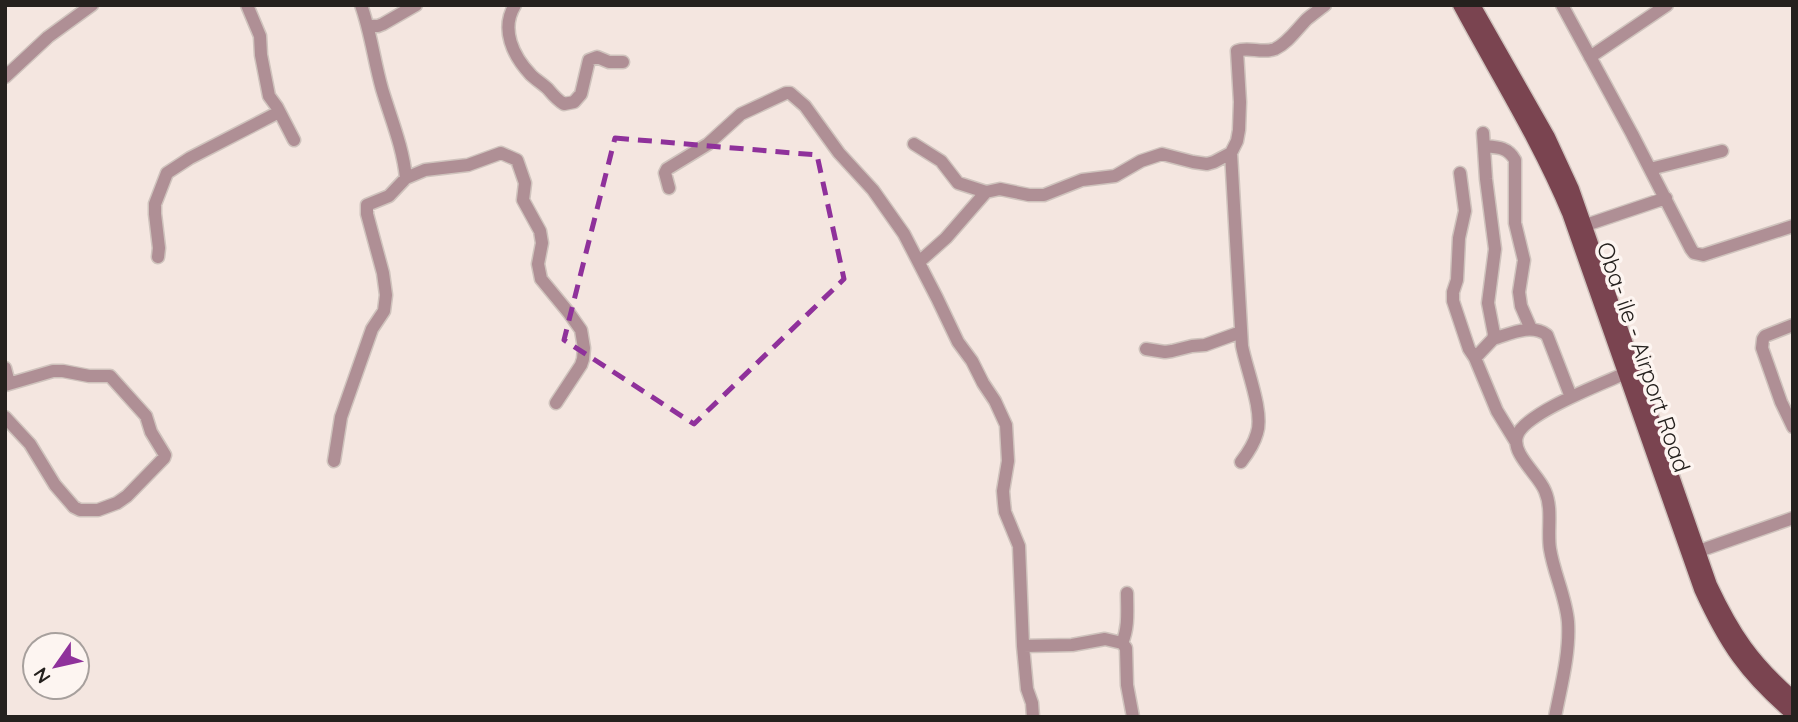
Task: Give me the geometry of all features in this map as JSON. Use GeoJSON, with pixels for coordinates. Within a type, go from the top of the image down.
{"type":"FeatureCollection","features":[{"type":"Feature","properties":{"kind":"main road","name":"Oba- ile - Airport Road"},"geometry":{"type":"LineString","coordinates":[[1471,6],[1548,137],[1572,189],[1677,504],[1701,589],[1718,626],[1738,659],[1752,676],[1793,714]]}},
{"type":"Feature","properties":{"kind":"main road","name":"Oba- ile - Airport Road"},"geometry":{"type":"LineString","coordinates":[[1471,6],[1569,213],[1626,373],[1677,504],[1699,551],[1710,585],[1725,617],[1759,667],[1793,698]]}},
{"type":"Feature","properties":{"kind":"street"},"geometry":{"type":"LineString","coordinates":[[6,76],[48,37],[92,5]]}},
{"type":"Feature","properties":{"kind":"street"},"geometry":{"type":"LineString","coordinates":[[247,5],[260,36],[269,96],[294,140]]}},
{"type":"Feature","properties":{"kind":"street"},"geometry":{"type":"LineString","coordinates":[[361,5],[404,158],[406,178]]}},
{"type":"Feature","properties":{"kind":"street"},"geometry":{"type":"LineString","coordinates":[[368,26],[383,24],[416,5]]}},
{"type":"Feature","properties":{"kind":"street"},"geometry":{"type":"LineString","coordinates":[[515,5],[509,14],[508,32],[517,57],[533,77],[564,104],[574,102],[581,94],[589,60],[597,57],[609,62],[623,62]]}},
{"type":"Feature","properties":{"kind":"street"},"geometry":{"type":"LineString","coordinates":[[1241,462],[1259,430],[1241,332],[1231,153],[1239,130],[1237,51],[1275,49],[1325,5]]}},
{"type":"Feature","properties":{"kind":"street"},"geometry":{"type":"LineString","coordinates":[[1562,5],[1691,249],[1703,255],[1793,226]]}},
{"type":"Feature","properties":{"kind":"street"},"geometry":{"type":"LineString","coordinates":[[1590,57],[1667,5]]}},
{"type":"Feature","properties":{"kind":"street"},"geometry":{"type":"LineString","coordinates":[[669,188],[667,169],[708,144],[741,114],[790,93],[805,106],[839,153],[873,190],[904,234],[958,342],[995,401],[1006,425],[1008,461],[1003,491],[1004,503],[1019,546],[1023,646],[1027,690],[1034,717]]}},
{"type":"Feature","properties":{"kind":"street"},"geometry":{"type":"LineString","coordinates":[[159,257],[155,204],[167,173],[190,158],[279,112]]}},
{"type":"Feature","properties":{"kind":"street"},"geometry":{"type":"LineString","coordinates":[[1493,339],[1488,303],[1494,248],[1484,139],[1503,148],[1514,160],[1515,218],[1524,260],[1519,292],[1521,306],[1531,329]]}},
{"type":"Feature","properties":{"kind":"street"},"geometry":{"type":"LineString","coordinates":[[914,144],[941,161],[958,183],[986,192],[1000,189],[1029,195],[1044,195],[1082,180],[1115,176],[1141,161],[1162,154],[1207,164],[1231,153]]}},
{"type":"Feature","properties":{"kind":"street"},"geometry":{"type":"LineString","coordinates":[[1650,169],[1722,151]]}},
{"type":"Feature","properties":{"kind":"street"},"geometry":{"type":"LineString","coordinates":[[334,461],[341,417],[372,329],[384,311],[386,295],[383,273],[367,215],[367,205],[389,196],[406,178],[425,170],[468,165],[501,153],[517,160],[525,183],[523,200],[540,231],[542,243],[538,264],[541,279],[580,330],[584,348],[581,365],[556,403]]}},
{"type":"Feature","properties":{"kind":"street"},"geometry":{"type":"LineString","coordinates":[[1460,173],[1465,211],[1458,238],[1458,272],[1453,300],[1469,349],[1497,411],[1519,452],[1545,491],[1550,522],[1550,550],[1568,619],[1567,651],[1555,717]]}},
{"type":"Feature","properties":{"kind":"street"},"geometry":{"type":"LineString","coordinates":[[919,262],[969,214],[986,192]]}},
{"type":"Feature","properties":{"kind":"street"},"geometry":{"type":"LineString","coordinates":[[1586,225],[1666,198]]}},
{"type":"Feature","properties":{"kind":"street"},"geometry":{"type":"LineString","coordinates":[[1793,325],[1765,336],[1762,343],[1777,393],[1793,427]]}},
{"type":"Feature","properties":{"kind":"street"},"geometry":{"type":"LineString","coordinates":[[1475,358],[1493,339],[1536,329],[1547,335],[1571,397]]}},
{"type":"Feature","properties":{"kind":"street"},"geometry":{"type":"LineString","coordinates":[[1146,349],[1171,351],[1205,345],[1241,332]]}},
{"type":"Feature","properties":{"kind":"street"},"geometry":{"type":"LineString","coordinates":[[5,368],[7,384],[53,371],[110,376],[146,416],[151,432],[165,455],[127,496],[117,503],[98,510],[80,510],[74,507],[55,485],[30,444],[5,417]]}},
{"type":"Feature","properties":{"kind":"street"},"geometry":{"type":"LineString","coordinates":[[1516,442],[1517,434],[1523,426],[1549,408],[1626,373]]}},
{"type":"Feature","properties":{"kind":"street"},"geometry":{"type":"LineString","coordinates":[[1699,551],[1793,518]]}},
{"type":"Feature","properties":{"kind":"street"},"geometry":{"type":"LineString","coordinates":[[1122,643],[1128,618],[1127,593]]}},
{"type":"Feature","properties":{"kind":"street"},"geometry":{"type":"LineString","coordinates":[[1023,646],[1072,645],[1105,639],[1122,643],[1126,648],[1127,685],[1133,717]]}},
{"type":"Feature","properties":{"kind":"highlighted area"},"geometry":{"type":"Polygon","coordinates":[[[615,138],[817,155],[844,279],[694,424],[564,340],[615,138]]]}}]}
